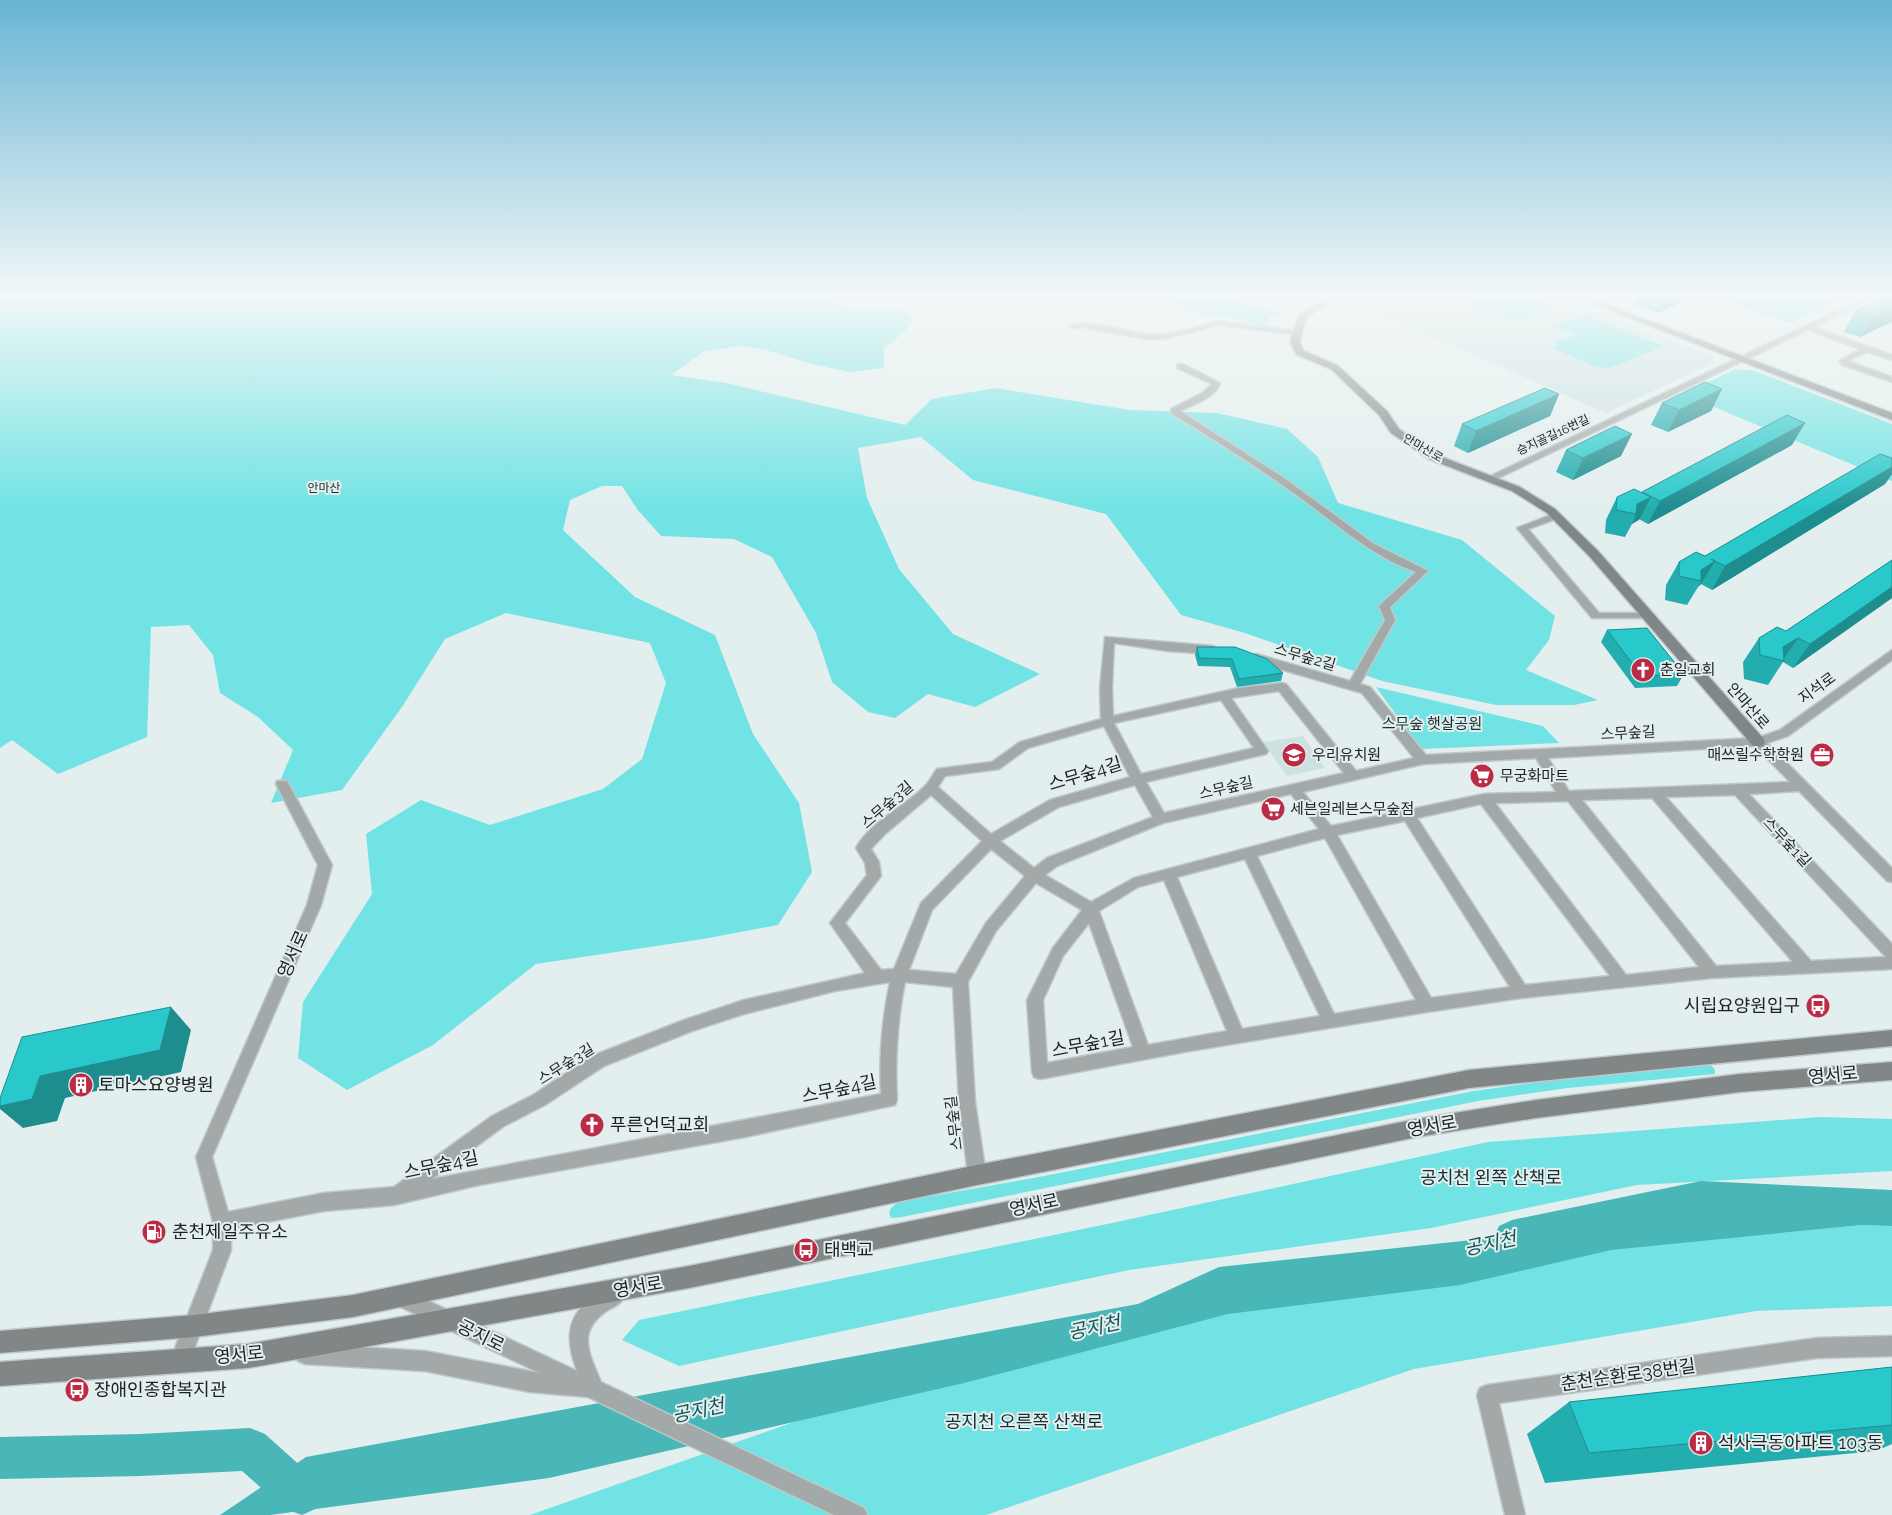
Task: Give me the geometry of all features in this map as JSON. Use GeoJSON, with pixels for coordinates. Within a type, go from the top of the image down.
{"type":"FeatureCollection","features":[{"type":"Feature","properties":{"kind":"street"},"geometry":{"type":"LineString","coordinates":[[1184,368],[1216,383],[1215,387],[1205,395],[1174,410],[1297,490],[1371,548],[1401,564],[1423,571],[1384,606],[1390,620],[1353,687]]}},
{"type":"Feature","properties":{"kind":"street","name":"안마산로"},"geometry":{"type":"LineString","coordinates":[[1335,368],[1382,413],[1395,431],[1433,457],[1516,489],[1556,516],[1594,554],[1758,742],[1892,877]]}},
{"type":"Feature","properties":{"kind":"street","name":"승지골길16번길"},"geometry":{"type":"LineString","coordinates":[[1489,479],[1726,368]]}},
{"type":"Feature","properties":{"kind":"street"},"geometry":{"type":"LineString","coordinates":[[1762,368],[1892,417]]}},
{"type":"Feature","properties":{"kind":"street"},"geometry":{"type":"LineString","coordinates":[[1856,368],[1892,380]]}},
{"type":"Feature","properties":{"kind":"street"},"geometry":{"type":"LineString","coordinates":[[1556,516],[1522,528],[1596,616],[1648,616]]}},
{"type":"Feature","properties":{"kind":"street"},"geometry":{"type":"LineString","coordinates":[[1161,818],[1107,721],[1106,688],[1109,639],[1168,647],[1226,650]]}},
{"type":"Feature","properties":{"kind":"street","name":"스무숲2길"},"geometry":{"type":"LineString","coordinates":[[1243,653],[1366,690],[1423,760]]}},
{"type":"Feature","properties":{"kind":"street","name":"지석로"},"geometry":{"type":"LineString","coordinates":[[1758,742],[1784,733],[1892,654]]}},
{"type":"Feature","properties":{"kind":"street"},"geometry":{"type":"LineString","coordinates":[[1268,662],[1282,687],[1353,776]]}},
{"type":"Feature","properties":{"kind":"street","name":"스무숲3길"},"geometry":{"type":"LineString","coordinates":[[394,1196],[498,1121],[539,1100],[598,1061],[689,1025],[744,1007],[877,977],[837,924],[874,876],[872,862],[863,848],[880,830],[931,788],[942,772],[994,766],[1024,745],[1107,721],[1224,696],[1282,687]]}},
{"type":"Feature","properties":{"kind":"street","name":"스무숲4길"},"geometry":{"type":"LineString","coordinates":[[222,1222],[324,1202],[394,1196],[479,1176],[889,1100],[887,1061],[891,1013],[899,975],[926,907],[990,840],[1055,803],[1138,779],[1262,751],[1224,696]]}},
{"type":"Feature","properties":{"kind":"street","name":"스무숲길"},"geometry":{"type":"LineString","coordinates":[[977,1176],[967,1102],[960,981],[991,927],[1034,875],[1052,862],[1161,818],[1423,760],[1758,742]]}},
{"type":"Feature","properties":{"kind":"street"},"geometry":{"type":"LineString","coordinates":[[1540,754],[1568,796],[1712,972]]}},
{"type":"Feature","properties":{"kind":"street","name":"영서로"},"geometry":{"type":"LineString","coordinates":[[180,1361],[222,1250],[222,1222],[204,1157],[314,905],[325,864],[282,784]]}},
{"type":"Feature","properties":{"kind":"street"},"geometry":{"type":"LineString","coordinates":[[1738,790],[1802,786]]}},
{"type":"Feature","properties":{"kind":"street"},"geometry":{"type":"LineString","coordinates":[[931,788],[990,840],[1034,875],[1090,909]]}},
{"type":"Feature","properties":{"kind":"street"},"geometry":{"type":"LineString","coordinates":[[1294,789],[1328,832],[1427,1005]]}},
{"type":"Feature","properties":{"kind":"street","name":"스무숲1길"},"geometry":{"type":"LineString","coordinates":[[1892,954],[1738,790],[1484,800],[1408,814],[1328,832],[1168,873],[1134,883],[1090,909],[1058,952],[1035,1000],[1040,1072],[1238,1036],[1427,1005],[1521,992],[1712,972],[1892,963]]}},
{"type":"Feature","properties":{"kind":"street"},"geometry":{"type":"LineString","coordinates":[[1655,794],[1808,968]]}},
{"type":"Feature","properties":{"kind":"street"},"geometry":{"type":"LineString","coordinates":[[1484,800],[1622,981]]}},
{"type":"Feature","properties":{"kind":"street"},"geometry":{"type":"LineString","coordinates":[[1408,814],[1521,992]]}},
{"type":"Feature","properties":{"kind":"street"},"geometry":{"type":"LineString","coordinates":[[1248,852],[1330,1021]]}},
{"type":"Feature","properties":{"kind":"street"},"geometry":{"type":"LineString","coordinates":[[1168,873],[1238,1036]]}},
{"type":"Feature","properties":{"kind":"street","name":"스무숲1길"},"geometry":{"type":"LineString","coordinates":[[1090,909],[1142,1053]]}},
{"type":"Feature","properties":{"kind":"street"},"geometry":{"type":"LineString","coordinates":[[877,977],[899,975],[960,981]]}},
{"type":"Feature","properties":{"kind":"street","name":"영서로"},"geometry":{"type":"LineString","coordinates":[[0,1342],[194,1326],[353,1306],[977,1176],[1469,1079],[1892,1038]]}},
{"type":"Feature","properties":{"kind":"street","name":"영서로"},"geometry":{"type":"LineString","coordinates":[[0,1374],[248,1356],[628,1288],[1417,1128],[1536,1108],[1740,1083],[1892,1071]]}},
{"type":"Feature","properties":{"kind":"street"},"geometry":{"type":"LineString","coordinates":[[594,1389],[579,1354],[576,1333],[584,1318],[603,1302],[628,1288]]}},
{"type":"Feature","properties":{"kind":"street","name":"공지로"},"geometry":{"type":"LineString","coordinates":[[399,1296],[559,1379]]}},
{"type":"Feature","properties":{"kind":"street","name":"춘천순환로38번길"},"geometry":{"type":"LineString","coordinates":[[1515,1515],[1487,1395],[1817,1348],[1892,1346]]}},
{"type":"Feature","properties":{"kind":"street"},"geometry":{"type":"LineString","coordinates":[[268,1352],[425,1361],[466,1371],[559,1379],[594,1389],[857,1515]]}},
{"type":"Feature","properties":{"kind":"shaded area"},"geometry":{"type":"Polygon","coordinates":[[[1503,368],[1703,368],[1606,413],[1503,368]]]}},
{"type":"Feature","properties":{"kind":"shaded area","name":"우리유치원"},"geometry":{"type":"Polygon","coordinates":[[[1303,736],[1325,768],[1287,776],[1263,742],[1303,736]]]}},
{"type":"Feature","properties":{"kind":"green space","name":"안마산"},"geometry":{"type":"Polygon","coordinates":[[[0,368],[681,368],[671,375],[726,383],[905,425],[932,399],[995,388],[1130,410],[1217,413],[1287,429],[1318,457],[1338,503],[1462,540],[1555,616],[1549,640],[1526,670],[1598,700],[1574,705],[1496,705],[1382,681],[1245,633],[1181,615],[1106,514],[973,480],[921,437],[858,448],[867,498],[899,569],[953,634],[1040,674],[975,707],[928,694],[895,718],[868,712],[832,682],[816,633],[772,557],[734,539],[661,536],[637,509],[622,486],[602,486],[570,500],[563,530],[635,597],[715,635],[753,734],[799,803],[812,872],[778,925],[703,939],[536,964],[433,1045],[347,1090],[298,1058],[303,1002],[372,894],[366,834],[421,800],[490,825],[603,789],[642,759],[666,683],[650,643],[506,613],[445,639],[402,707],[342,790],[271,803],[293,750],[258,717],[220,693],[213,655],[189,625],[151,627],[147,737],[58,774],[12,740],[0,748],[0,368]]]}},
{"type":"Feature","properties":{"kind":"green space","name":"안마산"},"geometry":{"type":"Polygon","coordinates":[[[829,368],[884,368],[884,368],[849,372],[829,368]]]}},
{"type":"Feature","properties":{"kind":"green space"},"geometry":{"type":"Polygon","coordinates":[[[1736,369],[1755,371],[1892,424],[1892,481],[1683,394],[1736,369]]]}},
{"type":"Feature","properties":{"kind":"green space","name":"스무숲 햇살공원"},"geometry":{"type":"Polygon","coordinates":[[[1376,687],[1543,726],[1559,743],[1421,749],[1376,687]]]}},
{"type":"Feature","properties":{"kind":"green space"},"geometry":{"type":"Polygon","coordinates":[[[1711,1065],[1715,1070],[1715,1074],[1568,1088],[1478,1101],[902,1217],[892,1218],[889,1214],[891,1208],[898,1202],[1044,1176],[1474,1091],[1567,1078],[1711,1065]]]}},
{"type":"Feature","properties":{"kind":"green space","name":"공치천 왼쪽 산책로"},"geometry":{"type":"Polygon","coordinates":[[[1820,1117],[1892,1119],[1892,1171],[1637,1185],[1431,1228],[1129,1270],[679,1366],[622,1340],[639,1320],[1112,1223],[1488,1142],[1820,1117]]]}},
{"type":"Feature","properties":{"kind":"green space","name":"공지천 오른쪽 산책로"},"geometry":{"type":"Polygon","coordinates":[[[1862,1225],[1892,1225],[1892,1306],[1756,1311],[1414,1369],[986,1515],[530,1515],[1007,1347],[1341,1276],[1862,1225]]]}},
{"type":"Feature","properties":{"kind":"water"},"geometry":{"type":"Polygon","coordinates":[[[1892,1195],[1892,1225],[1862,1225],[1611,1250],[1460,1285],[1228,1314],[964,1383],[549,1478],[270,1515],[220,1515],[306,1457],[1138,1304],[1219,1267],[1892,1195]]]}},
{"type":"Feature","properties":{"kind":"building"},"geometry":{"type":"Polygon","coordinates":[[[1705,382],[1722,389],[1679,410],[1662,403],[1705,382]]]}},
{"type":"Feature","properties":{"kind":"building"},"geometry":{"type":"Polygon","coordinates":[[[1545,388],[1559,394],[1476,431],[1462,424],[1545,388]]]}},
{"type":"Feature","properties":{"kind":"building"},"geometry":{"type":"Polygon","coordinates":[[[1787,415],[1805,423],[1660,501],[1642,492],[1787,415]]]}},
{"type":"Feature","properties":{"kind":"building"},"geometry":{"type":"Polygon","coordinates":[[[1615,426],[1632,434],[1583,458],[1566,450],[1615,426]]]}},
{"type":"Feature","properties":{"kind":"building"},"geometry":{"type":"Polygon","coordinates":[[[1880,454],[1892,458],[1892,467],[1725,566],[1715,561],[1701,570],[1701,581],[1679,576],[1679,562],[1696,552],[1705,556],[1880,454]]]}},
{"type":"Feature","properties":{"kind":"building"},"geometry":{"type":"Polygon","coordinates":[[[1634,489],[1651,497],[1637,504],[1636,514],[1616,510],[1617,497],[1634,489]]]}},
{"type":"Feature","properties":{"kind":"building"},"geometry":{"type":"Polygon","coordinates":[[[1892,560],[1892,587],[1810,644],[1798,638],[1783,647],[1784,661],[1760,655],[1759,638],[1777,627],[1786,631],[1892,560]]]}},
{"type":"Feature","properties":{"kind":"building"},"geometry":{"type":"Polygon","coordinates":[[[1647,628],[1684,674],[1642,676],[1607,630],[1647,628]]]}},
{"type":"Feature","properties":{"kind":"building"},"geometry":{"type":"Polygon","coordinates":[[[1197,647],[1235,647],[1267,659],[1283,673],[1239,679],[1232,659],[1199,658],[1197,647]]]}},
{"type":"Feature","properties":{"kind":"building"},"geometry":{"type":"Polygon","coordinates":[[[171,1007],[160,1050],[40,1076],[32,1099],[0,1106],[0,1098],[22,1037],[171,1007]]]}},
{"type":"Feature","properties":{"kind":"building"},"geometry":{"type":"Polygon","coordinates":[[[1892,1367],[1892,1425],[1589,1453],[1569,1402],[1892,1367]]]}},
{"type":"Feature","properties":{"kind":"waterway","name":"공지천"},"geometry":{"type":"LineString","coordinates":[[1512,1239],[1701,1199],[1892,1208]]}},
{"type":"Feature","properties":{"kind":"waterway"},"geometry":{"type":"LineString","coordinates":[[0,1458],[141,1455],[250,1449],[300,1494]]}},
{"type":"Feature","properties":{"kind":"place","name":"춘일교회"},"geometry":{"type":"Point","coordinates":[1643,670]}},
{"type":"Feature","properties":{"kind":"place","name":"우리유치원"},"geometry":{"type":"Point","coordinates":[1294,755]}},
{"type":"Feature","properties":{"kind":"place","name":"매쓰릴수학학원"},"geometry":{"type":"Point","coordinates":[1822,755]}},
{"type":"Feature","properties":{"kind":"place","name":"무궁화마트"},"geometry":{"type":"Point","coordinates":[1482,776]}},
{"type":"Feature","properties":{"kind":"place","name":"세븐일레븐스무숲점"},"geometry":{"type":"Point","coordinates":[1273,809]}},
{"type":"Feature","properties":{"kind":"place","name":"시립요양원입구"},"geometry":{"type":"Point","coordinates":[1818,1006]}},
{"type":"Feature","properties":{"kind":"place","name":"토마스요양병원"},"geometry":{"type":"Point","coordinates":[81,1085]}},
{"type":"Feature","properties":{"kind":"place","name":"푸른언덕교회"},"geometry":{"type":"Point","coordinates":[592,1125]}},
{"type":"Feature","properties":{"kind":"place","name":"춘천제일주유소"},"geometry":{"type":"Point","coordinates":[154,1232]}},
{"type":"Feature","properties":{"kind":"place","name":"태백교"},"geometry":{"type":"Point","coordinates":[806,1250]}},
{"type":"Feature","properties":{"kind":"place","name":"장애인종합복지관"},"geometry":{"type":"Point","coordinates":[77,1390]}},
{"type":"Feature","properties":{"kind":"place","name":"석사극동아파트 103동"},"geometry":{"type":"Point","coordinates":[1701,1443]}}]}
